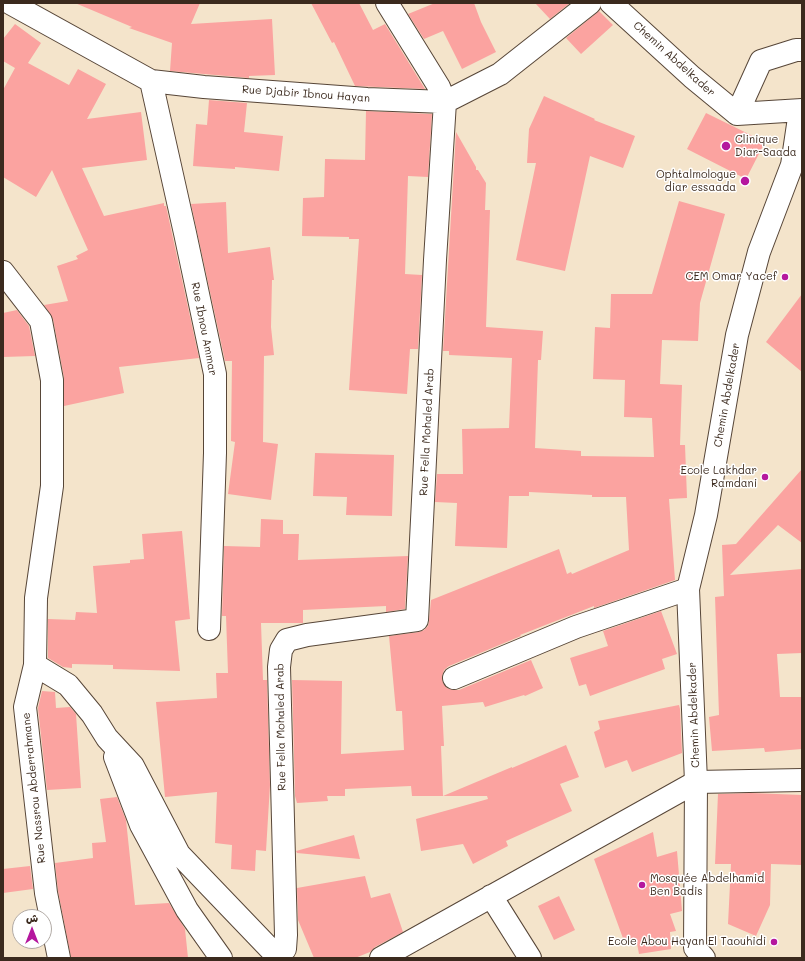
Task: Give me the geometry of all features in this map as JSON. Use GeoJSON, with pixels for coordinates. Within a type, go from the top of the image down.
{"type":"FeatureCollection","features":[{"type":"Feature","properties":{"kind":"street","name":"Rue Djabir Ibnou Hayan"},"geometry":{"type":"LineString","coordinates":[[10,3],[151,81],[204,87],[352,98],[445,102],[500,74],[590,3]]}},
{"type":"Feature","properties":{"kind":"street","name":"Rue Fella Mohaled Arab"},"geometry":{"type":"LineString","coordinates":[[107,738],[133,766],[179,854],[268,948],[273,952],[285,949],[286,935],[279,667],[281,650],[287,640],[307,635],[417,620],[435,260],[445,102],[438,87],[387,3]]}},
{"type":"Feature","properties":{"kind":"street","name":"Chemin Abdelkader"},"geometry":{"type":"LineString","coordinates":[[611,3],[692,77],[737,114]]}},
{"type":"Feature","properties":{"kind":"street"},"geometry":{"type":"LineString","coordinates":[[801,111],[737,114],[761,61],[796,50],[802,50]]}},
{"type":"Feature","properties":{"kind":"street","name":"Rue Ibnou Ammar"},"geometry":{"type":"LineString","coordinates":[[151,81],[185,233],[214,374],[214,453],[209,629]]}},
{"type":"Feature","properties":{"kind":"street","name":"Chemin Abdelkader"},"geometry":{"type":"LineString","coordinates":[[698,955],[696,782],[688,589],[706,515],[738,335],[760,252],[797,164],[801,111]]}},
{"type":"Feature","properties":{"kind":"street","name":"Rue Nassrou Abderrahmane"},"geometry":{"type":"LineString","coordinates":[[3,272],[41,321],[52,380],[52,486],[36,598],[35,665],[25,707],[46,893],[59,958]]}},
{"type":"Feature","properties":{"kind":"street"},"geometry":{"type":"LineString","coordinates":[[454,678],[576,627],[688,589]]}},
{"type":"Feature","properties":{"kind":"street"},"geometry":{"type":"LineString","coordinates":[[35,665],[68,685],[92,714],[107,738],[141,825],[187,910],[221,958]]}},
{"type":"Feature","properties":{"kind":"street"},"geometry":{"type":"LineString","coordinates":[[381,958],[696,782],[802,780]]}},
{"type":"Feature","properties":{"kind":"street"},"geometry":{"type":"LineString","coordinates":[[491,896],[530,958]]}},
{"type":"Feature","properties":{"kind":"building"},"geometry":{"type":"Polygon","coordinates":[[[75,3],[200,3],[191,24],[272,19],[275,75],[249,76],[249,78],[170,71],[172,43],[129,28],[132,27],[75,3]]]}},
{"type":"Feature","properties":{"kind":"building"},"geometry":{"type":"Polygon","coordinates":[[[311,3],[359,3],[373,30],[385,24],[425,89],[355,86],[334,42],[332,43],[311,3]]]}},
{"type":"Feature","properties":{"kind":"building"},"geometry":{"type":"Polygon","coordinates":[[[435,3],[474,3],[481,22],[496,52],[462,69],[443,31],[424,39],[408,14],[435,3]]]}},
{"type":"Feature","properties":{"kind":"building"},"geometry":{"type":"Polygon","coordinates":[[[535,3],[570,3],[550,19],[535,3]]]}},
{"type":"Feature","properties":{"kind":"building"},"geometry":{"type":"Polygon","coordinates":[[[599,11],[613,25],[581,54],[566,38],[599,11]]]}},
{"type":"Feature","properties":{"kind":"building"},"geometry":{"type":"Polygon","coordinates":[[[15,24],[41,43],[28,63],[69,85],[78,69],[106,84],[87,119],[141,112],[147,160],[82,168],[104,216],[164,203],[164,206],[166,206],[199,358],[119,367],[124,393],[64,406],[64,378],[53,319],[44,305],[68,301],[57,266],[78,259],[76,256],[88,250],[52,170],[36,197],[3,177],[3,90],[15,68],[3,61],[3,39],[15,24]]]}},
{"type":"Feature","properties":{"kind":"building"},"geometry":{"type":"Polygon","coordinates":[[[544,96],[595,119],[594,120],[635,136],[623,168],[590,156],[565,271],[516,260],[536,163],[527,163],[529,129],[544,96]]]}},
{"type":"Feature","properties":{"kind":"building"},"geometry":{"type":"Polygon","coordinates":[[[209,100],[247,103],[244,132],[283,136],[279,171],[235,167],[235,169],[193,166],[196,124],[207,125],[209,100]]]}},
{"type":"Feature","properties":{"kind":"building"},"geometry":{"type":"Polygon","coordinates":[[[366,111],[432,114],[428,177],[408,176],[405,274],[422,275],[418,349],[410,349],[407,394],[349,390],[359,239],[349,239],[349,237],[302,236],[303,198],[324,197],[325,159],[365,160],[366,111]]]}},
{"type":"Feature","properties":{"kind":"building","name":"Clinique Diar-Saada"},"geometry":{"type":"Polygon","coordinates":[[[706,113],[765,142],[746,179],[687,149],[706,113]]]}},
{"type":"Feature","properties":{"kind":"building"},"geometry":{"type":"Polygon","coordinates":[[[456,132],[476,167],[476,170],[478,170],[486,183],[485,210],[490,210],[486,327],[543,331],[541,360],[538,360],[535,448],[581,451],[581,456],[654,457],[652,418],[624,417],[625,380],[593,379],[595,327],[610,328],[611,294],[652,294],[679,201],[725,214],[700,303],[698,341],[662,340],[660,384],[682,385],[680,445],[685,445],[687,498],[669,499],[675,580],[594,608],[594,606],[520,635],[521,636],[449,666],[444,670],[442,677],[443,683],[447,688],[459,690],[531,660],[543,688],[525,696],[524,695],[485,707],[483,702],[442,706],[444,746],[441,746],[443,796],[412,796],[411,786],[345,789],[345,796],[327,796],[328,801],[297,803],[295,796],[292,680],[342,681],[341,754],[404,750],[402,711],[396,711],[389,636],[424,630],[428,626],[431,600],[559,549],[567,574],[571,572],[572,574],[629,550],[626,497],[592,497],[592,495],[529,492],[529,496],[509,496],[507,548],[455,546],[457,503],[435,502],[437,474],[463,474],[462,429],[509,428],[512,358],[449,355],[449,351],[443,351],[456,132]]]}},
{"type":"Feature","properties":{"kind":"building"},"geometry":{"type":"Polygon","coordinates":[[[226,202],[228,253],[270,247],[274,280],[272,280],[271,327],[274,355],[264,356],[263,442],[278,444],[271,500],[228,494],[235,442],[231,441],[232,361],[225,361],[191,204],[226,202]]]}},
{"type":"Feature","properties":{"kind":"building"},"geometry":{"type":"Polygon","coordinates":[[[802,294],[802,372],[766,342],[802,294]]]}},
{"type":"Feature","properties":{"kind":"building"},"geometry":{"type":"Polygon","coordinates":[[[17,310],[29,326],[35,356],[3,357],[3,313],[17,310]]]}},
{"type":"Feature","properties":{"kind":"building"},"geometry":{"type":"Polygon","coordinates":[[[315,453],[394,455],[392,516],[346,515],[347,497],[313,496],[315,453]]]}},
{"type":"Feature","properties":{"kind":"building"},"geometry":{"type":"Polygon","coordinates":[[[802,469],[802,543],[778,525],[730,575],[802,569],[802,653],[777,654],[780,697],[802,697],[802,749],[765,752],[764,748],[712,751],[709,717],[719,715],[715,597],[724,596],[722,545],[736,544],[802,469]]]}},
{"type":"Feature","properties":{"kind":"building"},"geometry":{"type":"Polygon","coordinates":[[[261,519],[283,520],[283,534],[299,534],[298,560],[408,556],[405,609],[386,612],[386,606],[303,610],[303,623],[261,623],[263,680],[267,680],[270,785],[266,851],[256,850],[255,871],[231,869],[232,845],[215,843],[217,792],[165,797],[156,702],[217,698],[216,673],[228,673],[226,616],[222,616],[224,546],[260,547],[261,519]]]}},
{"type":"Feature","properties":{"kind":"building"},"geometry":{"type":"Polygon","coordinates":[[[182,531],[190,619],[175,621],[180,671],[113,669],[113,665],[72,664],[72,668],[63,667],[48,658],[48,619],[75,620],[76,612],[97,613],[93,566],[130,563],[130,560],[144,559],[142,534],[182,531]]]}},
{"type":"Feature","properties":{"kind":"building"},"geometry":{"type":"Polygon","coordinates":[[[661,611],[677,654],[662,659],[665,669],[590,696],[586,684],[579,686],[570,658],[608,646],[603,631],[661,611]]]}},
{"type":"Feature","properties":{"kind":"building"},"geometry":{"type":"Polygon","coordinates":[[[42,691],[55,692],[56,708],[70,707],[76,714],[81,788],[47,790],[38,708],[42,691]]]}},
{"type":"Feature","properties":{"kind":"building"},"geometry":{"type":"Polygon","coordinates":[[[679,705],[682,753],[632,772],[627,760],[605,768],[594,732],[600,729],[598,721],[679,705]]]}},
{"type":"Feature","properties":{"kind":"building"},"geometry":{"type":"Polygon","coordinates":[[[566,745],[579,777],[560,784],[572,811],[506,841],[508,846],[473,864],[463,844],[421,851],[416,819],[488,799],[487,796],[443,796],[566,745]]]}},
{"type":"Feature","properties":{"kind":"building"},"geometry":{"type":"Polygon","coordinates":[[[751,793],[802,795],[802,865],[771,864],[770,905],[756,936],[728,924],[731,864],[715,864],[718,794],[751,793]]]}},
{"type":"Feature","properties":{"kind":"building"},"geometry":{"type":"Polygon","coordinates":[[[117,797],[126,820],[135,905],[169,903],[185,929],[188,958],[71,958],[58,891],[55,863],[93,858],[92,843],[106,842],[100,799],[117,797]]]}},
{"type":"Feature","properties":{"kind":"building","name":"Mosquée Abdelhamid Ben Badis"},"geometry":{"type":"Polygon","coordinates":[[[653,832],[657,857],[677,851],[682,911],[670,914],[676,931],[670,932],[671,949],[639,954],[636,938],[624,941],[594,859],[653,832]]]}},
{"type":"Feature","properties":{"kind":"building"},"geometry":{"type":"Polygon","coordinates":[[[354,835],[360,859],[297,853],[296,851],[354,835]]]}},
{"type":"Feature","properties":{"kind":"building"},"geometry":{"type":"Polygon","coordinates":[[[30,866],[33,889],[3,893],[3,869],[30,866]]]}},
{"type":"Feature","properties":{"kind":"building"},"geometry":{"type":"Polygon","coordinates":[[[365,876],[371,898],[390,893],[403,932],[375,947],[370,952],[355,958],[314,958],[298,920],[297,888],[365,876]]]}},
{"type":"Feature","properties":{"kind":"building"},"geometry":{"type":"Polygon","coordinates":[[[559,896],[575,930],[554,940],[538,906],[559,896]]]}},
{"type":"Feature","properties":{"kind":"place","name":"Clinique Diar-Saada"},"geometry":{"type":"Point","coordinates":[726,146]}},
{"type":"Feature","properties":{"kind":"place","name":"Ophtalmologue diar essaada"},"geometry":{"type":"Point","coordinates":[745,181]}},
{"type":"Feature","properties":{"kind":"place","name":"CEM Omar Yacef"},"geometry":{"type":"Point","coordinates":[785,277]}},
{"type":"Feature","properties":{"kind":"place","name":"Ecole Lakhdar Ramdani"},"geometry":{"type":"Point","coordinates":[765,477]}},
{"type":"Feature","properties":{"kind":"place","name":"Mosquée Abdelhamid Ben Badis"},"geometry":{"type":"Point","coordinates":[642,885]}},
{"type":"Feature","properties":{"kind":"place","name":"Ecole Abou Hayan El Taouhidi"},"geometry":{"type":"Point","coordinates":[774,942]}}]}
